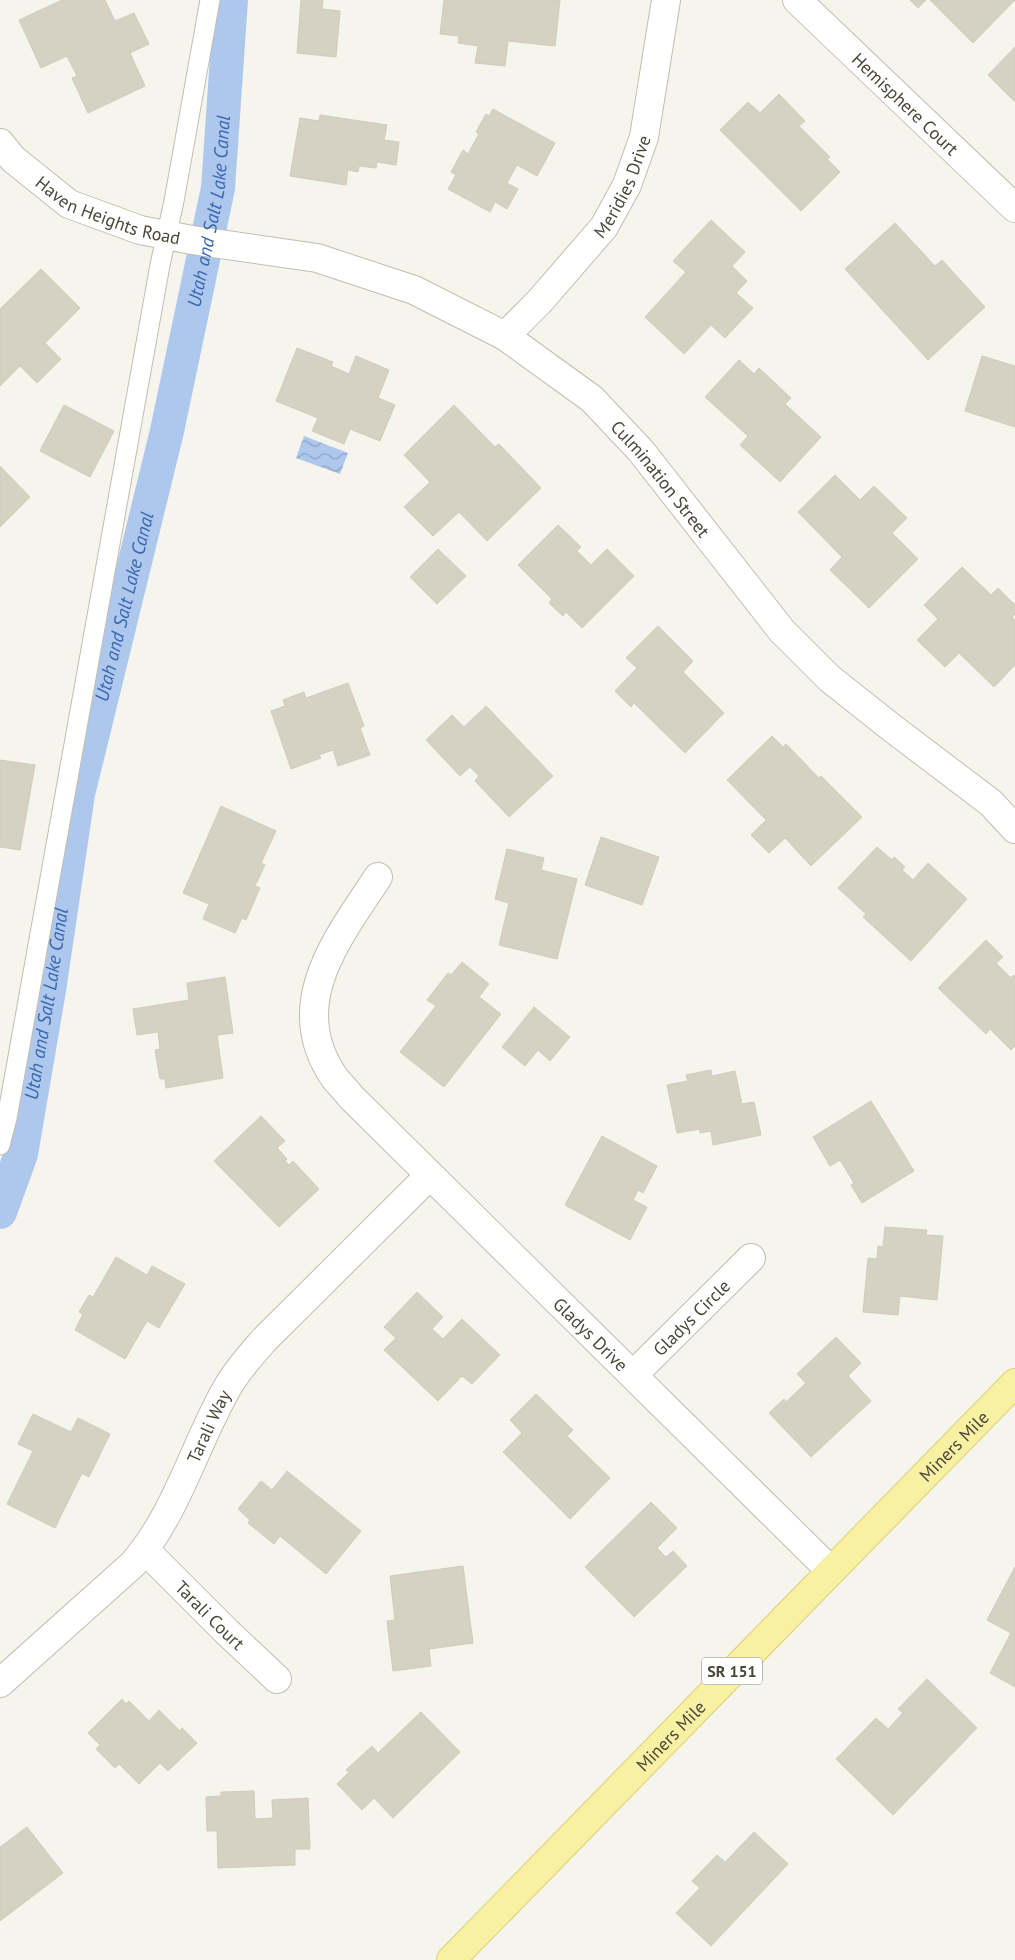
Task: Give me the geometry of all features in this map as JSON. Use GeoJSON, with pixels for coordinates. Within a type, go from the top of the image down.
{"type":"FeatureCollection","features":[{"type":"Feature","properties":{"kind":"main road","name":"Miners Mile"},"geometry":{"type":"LineString","coordinates":[[451,1960],[830,1570],[1015,1383]]}},
{"type":"Feature","properties":{"kind":"street","name":"Meridies Drive"},"geometry":{"type":"LineString","coordinates":[[505,336],[539,302],[604,227],[627,185],[644,138],[666,0]]}},
{"type":"Feature","properties":{"kind":"street","name":"Hemisphere Court"},"geometry":{"type":"LineString","coordinates":[[797,0],[1015,208]]}},
{"type":"Feature","properties":{"kind":"street","name":"Haven Heights Road"},"geometry":{"type":"LineString","coordinates":[[4,158],[69,204],[140,230],[234,246]]}},
{"type":"Feature","properties":{"kind":"street","name":"Culmination Street"},"geometry":{"type":"LineString","coordinates":[[234,246],[317,258],[414,290],[505,336],[592,398],[641,450],[782,631],[829,678],[991,803],[1015,828]]}},
{"type":"Feature","properties":{"kind":"street","name":"Gladys Drive"},"geometry":{"type":"LineString","coordinates":[[378,877],[324,964],[315,994],[314,1024],[320,1051],[334,1076],[351,1097],[830,1570]]}},
{"type":"Feature","properties":{"kind":"street","name":"Tarali Way"},"geometry":{"type":"LineString","coordinates":[[0,1683],[120,1578],[146,1550],[166,1515],[227,1388],[244,1363],[271,1333],[430,1175]]}},
{"type":"Feature","properties":{"kind":"street","name":"Gladys Circle"},"geometry":{"type":"LineString","coordinates":[[632,1375],[751,1258]]}},
{"type":"Feature","properties":{"kind":"street","name":"Tarali Court"},"geometry":{"type":"LineString","coordinates":[[146,1550],[226,1632],[277,1679]]}},
{"type":"Feature","properties":{"kind":"lane"},"geometry":{"type":"LineString","coordinates":[[0,1144],[7,1118],[158,274],[179,238],[210,0]]}},
{"type":"Feature","properties":{"kind":"water"},"geometry":{"type":"Polygon","coordinates":[[[304,436],[348,453],[340,474],[296,458],[304,436]]]}},
{"type":"Feature","properties":{"kind":"building"},"geometry":{"type":"Polygon","coordinates":[[[62,0],[105,0],[115,21],[134,13],[149,44],[130,53],[145,86],[88,113],[72,78],[77,76],[67,56],[41,68],[19,20],[62,0]]]}},
{"type":"Feature","properties":{"kind":"building"},"geometry":{"type":"Polygon","coordinates":[[[301,0],[323,0],[322,9],[340,11],[336,57],[297,53],[301,0]]]}},
{"type":"Feature","properties":{"kind":"building"},"geometry":{"type":"Polygon","coordinates":[[[444,0],[560,0],[555,46],[508,41],[505,66],[475,63],[478,46],[458,43],[459,36],[440,34],[444,0]]]}},
{"type":"Feature","properties":{"kind":"building"},"geometry":{"type":"Polygon","coordinates":[[[910,0],[926,0],[918,8],[910,0]]]}},
{"type":"Feature","properties":{"kind":"building"},"geometry":{"type":"Polygon","coordinates":[[[930,0],[1015,0],[973,43],[930,0]]]}},
{"type":"Feature","properties":{"kind":"building"},"geometry":{"type":"Polygon","coordinates":[[[1015,47],[1015,102],[988,75],[1015,47]]]}},
{"type":"Feature","properties":{"kind":"building"},"geometry":{"type":"Polygon","coordinates":[[[779,94],[805,121],[799,126],[830,157],[827,159],[840,172],[801,211],[720,130],[748,102],[760,113],[779,94]]]}},
{"type":"Feature","properties":{"kind":"building"},"geometry":{"type":"Polygon","coordinates":[[[493,109],[555,143],[537,176],[517,165],[507,183],[518,189],[507,209],[495,202],[490,212],[448,189],[456,175],[451,172],[463,150],[468,154],[479,134],[476,132],[486,114],[489,116],[493,109]]]}},
{"type":"Feature","properties":{"kind":"building"},"geometry":{"type":"Polygon","coordinates":[[[320,115],[387,125],[384,140],[399,142],[396,165],[377,162],[376,168],[359,166],[358,172],[348,170],[346,185],[290,176],[300,118],[319,121],[320,115]]]}},
{"type":"Feature","properties":{"kind":"building"},"geometry":{"type":"Polygon","coordinates":[[[711,220],[745,252],[732,266],[747,281],[736,293],[753,308],[725,338],[711,325],[684,354],[645,317],[686,272],[673,261],[711,220]]]}},
{"type":"Feature","properties":{"kind":"building"},"geometry":{"type":"Polygon","coordinates":[[[895,223],[935,266],[942,260],[985,307],[928,360],[845,269],[895,223]]]}},
{"type":"Feature","properties":{"kind":"building"},"geometry":{"type":"Polygon","coordinates":[[[41,269],[80,308],[45,343],[61,359],[37,383],[20,366],[0,386],[0,309],[41,269]]]}},
{"type":"Feature","properties":{"kind":"building"},"geometry":{"type":"Polygon","coordinates":[[[297,348],[333,362],[331,366],[349,374],[356,356],[389,370],[378,398],[395,405],[380,441],[350,429],[344,444],[312,431],[318,418],[276,401],[297,348]]]}},
{"type":"Feature","properties":{"kind":"building"},"geometry":{"type":"Polygon","coordinates":[[[982,356],[1015,366],[1015,427],[965,411],[982,356]]]}},
{"type":"Feature","properties":{"kind":"building"},"geometry":{"type":"Polygon","coordinates":[[[739,360],[754,374],[759,368],[791,398],[785,404],[821,437],[780,482],[740,445],[748,436],[705,397],[739,360]]]}},
{"type":"Feature","properties":{"kind":"building"},"geometry":{"type":"Polygon","coordinates":[[[64,405],[114,431],[90,477],[40,451],[64,405]]]}},
{"type":"Feature","properties":{"kind":"building"},"geometry":{"type":"Polygon","coordinates":[[[454,405],[495,447],[499,444],[541,488],[487,541],[459,512],[433,536],[404,507],[430,482],[404,455],[454,405]]]}},
{"type":"Feature","properties":{"kind":"building"},"geometry":{"type":"Polygon","coordinates":[[[0,466],[30,497],[0,527],[0,466]]]}},
{"type":"Feature","properties":{"kind":"building"},"geometry":{"type":"Polygon","coordinates":[[[835,475],[860,500],[874,486],[907,518],[892,533],[918,559],[869,608],[830,570],[842,557],[798,512],[835,475]]]}},
{"type":"Feature","properties":{"kind":"building"},"geometry":{"type":"Polygon","coordinates":[[[558,525],[581,547],[577,551],[591,565],[607,549],[634,576],[582,628],[566,612],[563,616],[549,603],[552,599],[518,565],[558,525]]]}},
{"type":"Feature","properties":{"kind":"building"},"geometry":{"type":"Polygon","coordinates":[[[438,549],[466,576],[437,604],[410,577],[438,549]]]}},
{"type":"Feature","properties":{"kind":"building"},"geometry":{"type":"Polygon","coordinates":[[[962,567],[991,595],[998,588],[1015,605],[1015,614],[1012,617],[1015,620],[1015,665],[994,687],[959,653],[945,667],[917,640],[938,619],[924,605],[962,567]]]}},
{"type":"Feature","properties":{"kind":"building"},"geometry":{"type":"Polygon","coordinates":[[[658,626],[693,661],[683,672],[724,713],[685,753],[634,703],[631,707],[615,691],[637,668],[626,658],[658,626]]]}},
{"type":"Feature","properties":{"kind":"building"},"geometry":{"type":"Polygon","coordinates":[[[348,683],[364,726],[360,728],[370,755],[338,766],[333,750],[319,755],[321,758],[291,769],[271,711],[285,706],[283,700],[304,692],[306,698],[348,683]]]}},
{"type":"Feature","properties":{"kind":"building"},"geometry":{"type":"Polygon","coordinates":[[[486,706],[553,776],[509,817],[475,781],[479,776],[470,767],[460,776],[426,740],[452,715],[464,727],[486,706]]]}},
{"type":"Feature","properties":{"kind":"building"},"geometry":{"type":"Polygon","coordinates":[[[772,736],[783,747],[786,744],[819,778],[821,776],[862,817],[811,866],[785,838],[769,853],[751,835],[766,820],[727,780],[772,736]]]}},
{"type":"Feature","properties":{"kind":"building"},"geometry":{"type":"Polygon","coordinates":[[[0,760],[35,765],[20,850],[0,847],[0,760]]]}},
{"type":"Feature","properties":{"kind":"building"},"geometry":{"type":"Polygon","coordinates":[[[221,806],[276,831],[261,863],[265,865],[255,886],[260,888],[246,920],[242,918],[235,933],[203,919],[209,904],[183,893],[221,806]]]}},
{"type":"Feature","properties":{"kind":"building"},"geometry":{"type":"Polygon","coordinates":[[[601,837],[659,857],[642,905],[585,885],[601,837]]]}},
{"type":"Feature","properties":{"kind":"building"},"geometry":{"type":"Polygon","coordinates":[[[877,847],[892,860],[894,857],[905,867],[902,870],[913,880],[928,863],[967,899],[911,961],[863,917],[866,914],[838,888],[877,847]]]}},
{"type":"Feature","properties":{"kind":"building"},"geometry":{"type":"Polygon","coordinates":[[[507,849],[544,858],[541,870],[577,879],[557,959],[499,945],[509,903],[495,899],[507,849]]]}},
{"type":"Feature","properties":{"kind":"building"},"geometry":{"type":"Polygon","coordinates":[[[986,940],[1003,957],[996,963],[1011,978],[1013,975],[1015,977],[1015,1046],[1011,1050],[990,1029],[986,1034],[938,988],[986,940]]]}},
{"type":"Feature","properties":{"kind":"building"},"geometry":{"type":"Polygon","coordinates":[[[462,962],[489,984],[479,997],[501,1014],[444,1087],[400,1052],[436,1006],[427,1000],[448,973],[451,975],[462,962]]]}},
{"type":"Feature","properties":{"kind":"building"},"geometry":{"type":"Polygon","coordinates":[[[225,977],[233,1033],[217,1035],[223,1078],[166,1088],[165,1079],[160,1079],[155,1050],[160,1049],[158,1032],[137,1035],[133,1009],[189,1000],[187,983],[225,977]]]}},
{"type":"Feature","properties":{"kind":"building"},"geometry":{"type":"Polygon","coordinates":[[[534,1007],[570,1037],[550,1061],[538,1050],[525,1066],[502,1047],[534,1007]]]}},
{"type":"Feature","properties":{"kind":"building"},"geometry":{"type":"Polygon","coordinates":[[[711,1070],[712,1076],[735,1071],[742,1104],[754,1102],[761,1135],[713,1145],[711,1131],[700,1133],[700,1129],[677,1133],[667,1085],[688,1081],[686,1075],[711,1070]]]}},
{"type":"Feature","properties":{"kind":"building"},"geometry":{"type":"Polygon","coordinates":[[[871,1101],[914,1171],[862,1203],[851,1185],[854,1183],[840,1160],[830,1166],[813,1137],[871,1101]]]}},
{"type":"Feature","properties":{"kind":"building"},"geometry":{"type":"Polygon","coordinates":[[[261,1116],[285,1141],[277,1148],[287,1159],[285,1161],[289,1165],[293,1161],[319,1189],[279,1227],[214,1161],[261,1116]]]}},
{"type":"Feature","properties":{"kind":"building"},"geometry":{"type":"Polygon","coordinates":[[[602,1136],[657,1166],[643,1193],[638,1190],[633,1200],[647,1207],[630,1240],[565,1205],[602,1136]]]}},
{"type":"Feature","properties":{"kind":"building"},"geometry":{"type":"Polygon","coordinates":[[[885,1227],[927,1230],[926,1235],[943,1236],[937,1300],[900,1296],[898,1315],[863,1312],[868,1258],[877,1259],[878,1246],[883,1247],[885,1227]]]}},
{"type":"Feature","properties":{"kind":"building"},"geometry":{"type":"Polygon","coordinates":[[[116,1257],[147,1275],[152,1266],[185,1284],[159,1328],[147,1321],[125,1359],[75,1330],[83,1314],[79,1312],[89,1295],[93,1297],[116,1257]]]}},
{"type":"Feature","properties":{"kind":"building"},"geometry":{"type":"Polygon","coordinates":[[[417,1292],[443,1317],[432,1329],[443,1339],[462,1319],[500,1355],[472,1384],[462,1376],[438,1401],[384,1350],[396,1338],[384,1327],[417,1292]]]}},
{"type":"Feature","properties":{"kind":"building"},"geometry":{"type":"Polygon","coordinates":[[[836,1337],[861,1363],[848,1376],[871,1401],[811,1457],[769,1413],[784,1399],[786,1402],[806,1383],[797,1374],[836,1337]]]}},
{"type":"Feature","properties":{"kind":"building"},"geometry":{"type":"Polygon","coordinates":[[[536,1394],[573,1430],[567,1436],[610,1478],[570,1519],[503,1452],[522,1433],[510,1420],[536,1394]]]}},
{"type":"Feature","properties":{"kind":"building"},"geometry":{"type":"Polygon","coordinates":[[[33,1414],[71,1432],[78,1418],[110,1434],[89,1477],[82,1473],[55,1528],[7,1504],[33,1451],[18,1444],[33,1414]]]}},
{"type":"Feature","properties":{"kind":"building"},"geometry":{"type":"Polygon","coordinates":[[[287,1471],[361,1531],[326,1574],[280,1536],[274,1544],[248,1523],[250,1520],[238,1509],[261,1481],[272,1490],[287,1471]]]}},
{"type":"Feature","properties":{"kind":"building"},"geometry":{"type":"Polygon","coordinates":[[[651,1502],[677,1528],[657,1548],[666,1557],[673,1551],[687,1566],[634,1617],[585,1567],[651,1502]]]}},
{"type":"Feature","properties":{"kind":"building"},"geometry":{"type":"Polygon","coordinates":[[[463,1566],[473,1643],[429,1649],[431,1666],[393,1671],[387,1621],[395,1620],[390,1576],[463,1566]]]}},
{"type":"Feature","properties":{"kind":"building"},"geometry":{"type":"Polygon","coordinates":[[[1015,1567],[1015,1687],[990,1673],[1011,1633],[987,1620],[1015,1567]]]}},
{"type":"Feature","properties":{"kind":"building"},"geometry":{"type":"Polygon","coordinates":[[[927,1679],[977,1728],[893,1815],[836,1759],[876,1718],[888,1729],[903,1713],[898,1709],[927,1679]]]}},
{"type":"Feature","properties":{"kind":"building"},"geometry":{"type":"Polygon","coordinates":[[[122,1699],[126,1704],[129,1701],[149,1721],[159,1710],[180,1731],[182,1728],[197,1743],[168,1771],[160,1763],[139,1784],[119,1764],[115,1768],[96,1749],[100,1745],[88,1733],[122,1699]]]}},
{"type":"Feature","properties":{"kind":"building"},"geometry":{"type":"Polygon","coordinates":[[[421,1712],[460,1752],[393,1818],[374,1798],[362,1810],[337,1784],[349,1772],[346,1770],[372,1746],[378,1753],[421,1712]]]}},
{"type":"Feature","properties":{"kind":"building"},"geometry":{"type":"Polygon","coordinates":[[[254,1791],[255,1819],[273,1818],[272,1800],[308,1798],[310,1849],[295,1849],[295,1865],[218,1868],[217,1831],[207,1831],[206,1797],[221,1796],[221,1792],[254,1791]]]}},
{"type":"Feature","properties":{"kind":"building"},"geometry":{"type":"Polygon","coordinates":[[[27,1827],[63,1873],[0,1921],[0,1847],[27,1827]]]}},
{"type":"Feature","properties":{"kind":"building"},"geometry":{"type":"Polygon","coordinates":[[[754,1832],[788,1864],[711,1946],[676,1913],[700,1888],[692,1881],[717,1855],[725,1862],[754,1832]]]}},
{"type":"Feature","properties":{"kind":"waterway","name":"Utah and Salt Lake Canal"},"geometry":{"type":"LineString","coordinates":[[0,1212],[21,1154],[49,990],[78,794],[167,431],[218,188],[231,0]]}}]}
